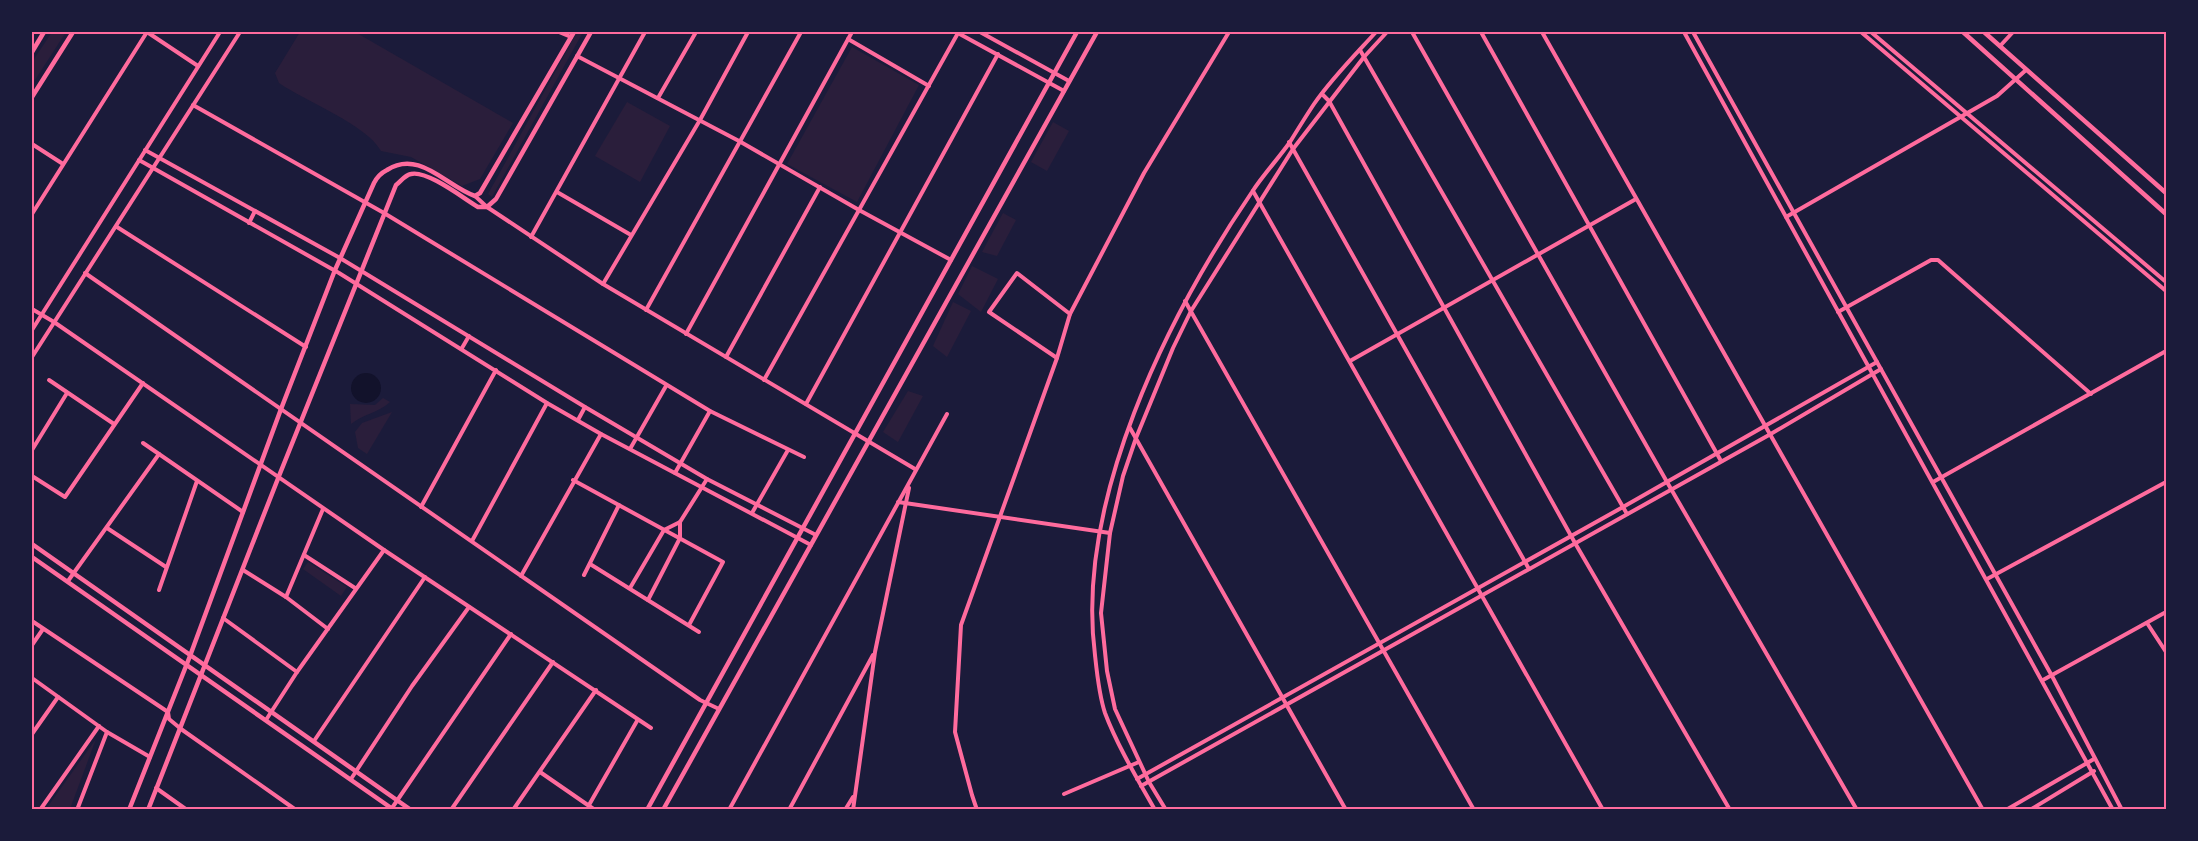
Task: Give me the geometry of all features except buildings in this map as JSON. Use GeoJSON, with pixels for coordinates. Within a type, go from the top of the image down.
{"type":"FeatureCollection","features":[{"type":"Feature","properties":{"kind":"street"},"geometry":{"type":"LineString","coordinates":[[32,52],[44,32]]}},
{"type":"Feature","properties":{"kind":"street"},"geometry":{"type":"LineString","coordinates":[[32,97],[73,32]]}},
{"type":"Feature","properties":{"kind":"street"},"geometry":{"type":"LineString","coordinates":[[32,214],[147,32],[198,66]]}},
{"type":"Feature","properties":{"kind":"street"},"geometry":{"type":"LineString","coordinates":[[32,330],[220,32]]}},
{"type":"Feature","properties":{"kind":"street"},"geometry":{"type":"LineString","coordinates":[[32,357],[240,32]]}},
{"type":"Feature","properties":{"kind":"street"},"geometry":{"type":"LineString","coordinates":[[559,32],[571,37]]}},
{"type":"Feature","properties":{"kind":"street"},"geometry":{"type":"LineString","coordinates":[[475,196],[480,193],[574,32]]}},
{"type":"Feature","properties":{"kind":"street"},"geometry":{"type":"LineString","coordinates":[[148,810],[353,282],[396,185],[412,173],[424,174],[478,207],[487,207],[496,199],[591,32]]}},
{"type":"Feature","properties":{"kind":"street"},"geometry":{"type":"LineString","coordinates":[[531,237],[645,32]]}},
{"type":"Feature","properties":{"kind":"street"},"geometry":{"type":"LineString","coordinates":[[658,99],[696,32]]}},
{"type":"Feature","properties":{"kind":"street"},"geometry":{"type":"LineString","coordinates":[[603,285],[700,120],[748,32]]}},
{"type":"Feature","properties":{"kind":"street"},"geometry":{"type":"LineString","coordinates":[[646,310],[801,32]]}},
{"type":"Feature","properties":{"kind":"street"},"geometry":{"type":"LineString","coordinates":[[687,334],[852,32]]}},
{"type":"Feature","properties":{"kind":"street"},"geometry":{"type":"LineString","coordinates":[[764,380],[957,32],[1064,92]]}},
{"type":"Feature","properties":{"kind":"street"},"geometry":{"type":"LineString","coordinates":[[980,32],[1070,81]]}},
{"type":"Feature","properties":{"kind":"street"},"geometry":{"type":"LineString","coordinates":[[647,810],[1077,32]]}},
{"type":"Feature","properties":{"kind":"street"},"geometry":{"type":"LineString","coordinates":[[663,810],[1097,32]]}},
{"type":"Feature","properties":{"kind":"street"},"geometry":{"type":"LineString","coordinates":[[977,810],[955,732],[961,625],[1001,518],[1070,314],[1144,173],[1229,32]]}},
{"type":"Feature","properties":{"kind":"street"},"geometry":{"type":"LineString","coordinates":[[1155,810],[1137,779],[1105,712],[1095,658],[1091,616],[1093,572],[1099,532],[1113,475],[1163,347],[1185,301],[1253,191],[1323,94],[1376,32]]}},
{"type":"Feature","properties":{"kind":"street"},"geometry":{"type":"LineString","coordinates":[[1166,810],[1145,775],[1114,709],[1106,656],[1101,613],[1110,533],[1124,476],[1136,438],[1173,348],[1191,311],[1293,149],[1364,57],[1388,32]]}},
{"type":"Feature","properties":{"kind":"street"},"geometry":{"type":"LineString","coordinates":[[1412,32],[1667,482],[1857,810]]}},
{"type":"Feature","properties":{"kind":"street"},"geometry":{"type":"LineString","coordinates":[[1481,32],[1721,461]]}},
{"type":"Feature","properties":{"kind":"street"},"geometry":{"type":"LineString","coordinates":[[1542,32],[1983,810]]}},
{"type":"Feature","properties":{"kind":"street"},"geometry":{"type":"LineString","coordinates":[[1684,32],[2113,810]]}},
{"type":"Feature","properties":{"kind":"street"},"geometry":{"type":"LineString","coordinates":[[1693,32],[2052,676],[2122,810]]}},
{"type":"Feature","properties":{"kind":"street"},"geometry":{"type":"LineString","coordinates":[[1861,32],[2166,291]]}},
{"type":"Feature","properties":{"kind":"street"},"geometry":{"type":"LineString","coordinates":[[1871,32],[2166,282]]}},
{"type":"Feature","properties":{"kind":"street"},"geometry":{"type":"LineString","coordinates":[[1963,32],[2166,214]]}},
{"type":"Feature","properties":{"kind":"street"},"geometry":{"type":"LineString","coordinates":[[1984,32],[2166,193]]}},
{"type":"Feature","properties":{"kind":"street"},"geometry":{"type":"LineString","coordinates":[[2000,46],[2013,32]]}},
{"type":"Feature","properties":{"kind":"street"},"geometry":{"type":"LineString","coordinates":[[848,39],[929,86]]}},
{"type":"Feature","properties":{"kind":"street"},"geometry":{"type":"LineString","coordinates":[[1360,50],[1627,514]]}},
{"type":"Feature","properties":{"kind":"street"},"geometry":{"type":"LineString","coordinates":[[1697,54],[1703,50]]}},
{"type":"Feature","properties":{"kind":"street"},"geometry":{"type":"LineString","coordinates":[[806,404],[998,54]]}},
{"type":"Feature","properties":{"kind":"street"},"geometry":{"type":"LineString","coordinates":[[577,56],[739,141],[951,260]]}},
{"type":"Feature","properties":{"kind":"street"},"geometry":{"type":"LineString","coordinates":[[1786,217],[1997,96],[2026,70]]}},
{"type":"Feature","properties":{"kind":"street"},"geometry":{"type":"LineString","coordinates":[[32,84],[37,88]]}},
{"type":"Feature","properties":{"kind":"street"},"geometry":{"type":"LineString","coordinates":[[1323,94],[1329,101],[1571,536],[1730,810]]}},
{"type":"Feature","properties":{"kind":"street"},"geometry":{"type":"LineString","coordinates":[[193,105],[383,212],[666,386],[710,411],[804,457]]}},
{"type":"Feature","properties":{"kind":"street"},"geometry":{"type":"LineString","coordinates":[[519,128],[532,135]]}},
{"type":"Feature","properties":{"kind":"street"},"geometry":{"type":"LineString","coordinates":[[1289,142],[1529,569]]}},
{"type":"Feature","properties":{"kind":"street"},"geometry":{"type":"LineString","coordinates":[[32,144],[63,164]]}},
{"type":"Feature","properties":{"kind":"street"},"geometry":{"type":"LineString","coordinates":[[145,150],[340,258],[707,479],[816,535]]}},
{"type":"Feature","properties":{"kind":"street"},"geometry":{"type":"LineString","coordinates":[[139,160],[337,272],[547,403],[601,434],[811,545]]}},
{"type":"Feature","properties":{"kind":"street"},"geometry":{"type":"LineString","coordinates":[[129,810],[187,666],[281,409],[337,272],[340,258],[380,174],[394,165],[403,162],[413,163],[475,196],[487,207],[603,285],[915,469]]}},
{"type":"Feature","properties":{"kind":"street"},"geometry":{"type":"LineString","coordinates":[[726,357],[820,187]]}},
{"type":"Feature","properties":{"kind":"street"},"geometry":{"type":"LineString","coordinates":[[1253,191],[1604,810]]}},
{"type":"Feature","properties":{"kind":"street"},"geometry":{"type":"LineString","coordinates":[[557,192],[631,235]]}},
{"type":"Feature","properties":{"kind":"street"},"geometry":{"type":"LineString","coordinates":[[1350,361],[1636,199]]}},
{"type":"Feature","properties":{"kind":"street"},"geometry":{"type":"LineString","coordinates":[[249,223],[255,211]]}},
{"type":"Feature","properties":{"kind":"street"},"geometry":{"type":"LineString","coordinates":[[117,227],[306,347]]}},
{"type":"Feature","properties":{"kind":"street"},"geometry":{"type":"LineString","coordinates":[[1838,312],[1931,260],[1938,260],[2091,394]]}},
{"type":"Feature","properties":{"kind":"street"},"geometry":{"type":"LineString","coordinates":[[86,273],[521,576],[706,703],[719,709]]}},
{"type":"Feature","properties":{"kind":"street"},"geometry":{"type":"LineString","coordinates":[[1056,358],[989,312],[1017,273],[1070,314]]}},
{"type":"Feature","properties":{"kind":"street"},"geometry":{"type":"LineString","coordinates":[[1185,301],[1474,810]]}},
{"type":"Feature","properties":{"kind":"street"},"geometry":{"type":"LineString","coordinates":[[32,309],[261,463],[384,550],[596,690],[637,721],[651,728]]}},
{"type":"Feature","properties":{"kind":"street"},"geometry":{"type":"LineString","coordinates":[[462,348],[470,336]]}},
{"type":"Feature","properties":{"kind":"street"},"geometry":{"type":"LineString","coordinates":[[1933,482],[2166,351]]}},
{"type":"Feature","properties":{"kind":"street"},"geometry":{"type":"LineString","coordinates":[[1137,779],[1877,362]]}},
{"type":"Feature","properties":{"kind":"street"},"geometry":{"type":"LineString","coordinates":[[1142,786],[1769,435],[1881,369]]}},
{"type":"Feature","properties":{"kind":"street"},"geometry":{"type":"LineString","coordinates":[[421,507],[496,370]]}},
{"type":"Feature","properties":{"kind":"street"},"geometry":{"type":"LineString","coordinates":[[49,380],[114,424]]}},
{"type":"Feature","properties":{"kind":"street"},"geometry":{"type":"LineString","coordinates":[[32,476],[65,498],[143,383]]}},
{"type":"Feature","properties":{"kind":"street"},"geometry":{"type":"LineString","coordinates":[[630,448],[666,386]]}},
{"type":"Feature","properties":{"kind":"street"},"geometry":{"type":"LineString","coordinates":[[32,450],[67,393]]}},
{"type":"Feature","properties":{"kind":"street"},"geometry":{"type":"LineString","coordinates":[[472,541],[547,403]]}},
{"type":"Feature","properties":{"kind":"street"},"geometry":{"type":"LineString","coordinates":[[578,420],[585,407]]}},
{"type":"Feature","properties":{"kind":"street"},"geometry":{"type":"LineString","coordinates":[[675,472],[710,411]]}},
{"type":"Feature","properties":{"kind":"street"},"geometry":{"type":"LineString","coordinates":[[852,810],[875,652],[909,486],[915,469],[947,414]]}},
{"type":"Feature","properties":{"kind":"street"},"geometry":{"type":"LineString","coordinates":[[1130,428],[1346,810]]}},
{"type":"Feature","properties":{"kind":"street"},"geometry":{"type":"LineString","coordinates":[[521,576],[573,480],[601,434]]}},
{"type":"Feature","properties":{"kind":"street"},"geometry":{"type":"LineString","coordinates":[[143,443],[243,512]]}},
{"type":"Feature","properties":{"kind":"street"},"geometry":{"type":"LineString","coordinates":[[752,513],[788,450]]}},
{"type":"Feature","properties":{"kind":"street"},"geometry":{"type":"LineString","coordinates":[[68,581],[159,454]]}},
{"type":"Feature","properties":{"kind":"street"},"geometry":{"type":"LineString","coordinates":[[648,600],[680,538],[680,522],[707,479]]}},
{"type":"Feature","properties":{"kind":"street"},"geometry":{"type":"LineString","coordinates":[[573,480],[723,562],[688,625]]}},
{"type":"Feature","properties":{"kind":"street"},"geometry":{"type":"LineString","coordinates":[[159,590],[197,481]]}},
{"type":"Feature","properties":{"kind":"street"},"geometry":{"type":"LineString","coordinates":[[1987,579],[2166,482]]}},
{"type":"Feature","properties":{"kind":"street"},"geometry":{"type":"LineString","coordinates":[[729,810],[898,502],[909,486]]}},
{"type":"Feature","properties":{"kind":"street"},"geometry":{"type":"LineString","coordinates":[[898,502],[1110,533]]}},
{"type":"Feature","properties":{"kind":"street"},"geometry":{"type":"LineString","coordinates":[[585,575],[619,505]]}},
{"type":"Feature","properties":{"kind":"street"},"geometry":{"type":"LineString","coordinates":[[286,597],[323,508]]}},
{"type":"Feature","properties":{"kind":"street"},"geometry":{"type":"LineString","coordinates":[[630,588],[664,530],[680,522]]}},
{"type":"Feature","properties":{"kind":"street"},"geometry":{"type":"LineString","coordinates":[[107,528],[166,567]]}},
{"type":"Feature","properties":{"kind":"street"},"geometry":{"type":"LineString","coordinates":[[32,544],[411,810]]}},
{"type":"Feature","properties":{"kind":"street"},"geometry":{"type":"LineString","coordinates":[[266,720],[297,672],[384,550]]}},
{"type":"Feature","properties":{"kind":"street"},"geometry":{"type":"LineString","coordinates":[[304,555],[356,588]]}},
{"type":"Feature","properties":{"kind":"street"},"geometry":{"type":"LineString","coordinates":[[32,556],[393,809],[511,634]]}},
{"type":"Feature","properties":{"kind":"street"},"geometry":{"type":"LineString","coordinates":[[590,564],[699,632]]}},
{"type":"Feature","properties":{"kind":"street"},"geometry":{"type":"LineString","coordinates":[[243,570],[286,597],[328,629]]}},
{"type":"Feature","properties":{"kind":"street"},"geometry":{"type":"LineString","coordinates":[[314,741],[425,577]]}},
{"type":"Feature","properties":{"kind":"street"},"geometry":{"type":"LineString","coordinates":[[351,779],[412,686],[469,607]]}},
{"type":"Feature","properties":{"kind":"street"},"geometry":{"type":"LineString","coordinates":[[2043,680],[2166,612]]}},
{"type":"Feature","properties":{"kind":"street"},"geometry":{"type":"LineString","coordinates":[[224,618],[297,672]]}},
{"type":"Feature","properties":{"kind":"street"},"geometry":{"type":"LineString","coordinates":[[32,621],[168,712],[169,719],[181,729],[296,810]]}},
{"type":"Feature","properties":{"kind":"street"},"geometry":{"type":"LineString","coordinates":[[2147,622],[2166,652]]}},
{"type":"Feature","properties":{"kind":"street"},"geometry":{"type":"LineString","coordinates":[[32,645],[43,629]]}},
{"type":"Feature","properties":{"kind":"street"},"geometry":{"type":"LineString","coordinates":[[789,810],[875,652]]}},
{"type":"Feature","properties":{"kind":"street"},"geometry":{"type":"LineString","coordinates":[[1095,658],[1106,656]]}},
{"type":"Feature","properties":{"kind":"street"},"geometry":{"type":"LineString","coordinates":[[451,810],[553,662]]}},
{"type":"Feature","properties":{"kind":"street"},"geometry":{"type":"LineString","coordinates":[[32,678],[107,732],[150,757]]}},
{"type":"Feature","properties":{"kind":"street"},"geometry":{"type":"LineString","coordinates":[[513,810],[596,690]]}},
{"type":"Feature","properties":{"kind":"street"},"geometry":{"type":"LineString","coordinates":[[32,734],[58,696]]}},
{"type":"Feature","properties":{"kind":"street"},"geometry":{"type":"LineString","coordinates":[[589,806],[637,721]]}},
{"type":"Feature","properties":{"kind":"street"},"geometry":{"type":"LineString","coordinates":[[40,810],[99,726]]}},
{"type":"Feature","properties":{"kind":"street"},"geometry":{"type":"LineString","coordinates":[[77,810],[107,732]]}},
{"type":"Feature","properties":{"kind":"street"},"geometry":{"type":"LineString","coordinates":[[2006,810],[2094,759]]}},
{"type":"Feature","properties":{"kind":"street"},"geometry":{"type":"LineString","coordinates":[[1064,794],[1139,762]]}},
{"type":"Feature","properties":{"kind":"street"},"geometry":{"type":"LineString","coordinates":[[2030,810],[2099,768]]}},
{"type":"Feature","properties":{"kind":"street"},"geometry":{"type":"LineString","coordinates":[[540,772],[595,810]]}},
{"type":"Feature","properties":{"kind":"street"},"geometry":{"type":"LineString","coordinates":[[156,788],[187,810]]}},
{"type":"Feature","properties":{"kind":"street"},"geometry":{"type":"LineString","coordinates":[[845,810],[854,795]]}},
{"type":"Feature","properties":{"kind":"shaded area"},"geometry":{"type":"Polygon","coordinates":[[[52,32],[66,32],[35,80],[32,78],[32,62],[52,32]]]}},
{"type":"Feature","properties":{"kind":"shaded area"},"geometry":{"type":"Polygon","coordinates":[[[300,32],[355,32],[513,123],[480,179],[462,186],[411,157],[381,151],[363,132],[279,83],[275,73],[300,32]]]}},
{"type":"Feature","properties":{"kind":"shaded area"},"geometry":{"type":"Polygon","coordinates":[[[577,32],[583,32],[492,197],[488,194],[577,32]]]}},
{"type":"Feature","properties":{"kind":"shaded area"},"geometry":{"type":"Polygon","coordinates":[[[852,47],[919,85],[857,202],[787,164],[852,47]]]}},
{"type":"Feature","properties":{"kind":"shaded area"},"geometry":{"type":"Polygon","coordinates":[[[627,102],[670,126],[640,182],[595,156],[627,102]]]}},
{"type":"Feature","properties":{"kind":"shaded area"},"geometry":{"type":"Polygon","coordinates":[[[1053,122],[1069,131],[1047,171],[1031,162],[1053,122]]]}},
{"type":"Feature","properties":{"kind":"shaded area"},"geometry":{"type":"Polygon","coordinates":[[[1003,213],[1016,220],[997,256],[982,252],[1003,213]]]}},
{"type":"Feature","properties":{"kind":"shaded area"},"geometry":{"type":"Polygon","coordinates":[[[972,266],[998,279],[981,312],[958,294],[972,266]]]}},
{"type":"Feature","properties":{"kind":"shaded area"},"geometry":{"type":"Polygon","coordinates":[[[953,302],[971,311],[947,357],[933,346],[953,302]]]}},
{"type":"Feature","properties":{"kind":"shaded area"},"geometry":{"type":"Polygon","coordinates":[[[366,373],[377,377],[381,388],[377,399],[366,403],[355,399],[351,388],[355,377],[366,373]]]}},
{"type":"Feature","properties":{"kind":"shaded area"},"geometry":{"type":"Polygon","coordinates":[[[908,391],[923,396],[898,442],[883,432],[908,391]]]}},
{"type":"Feature","properties":{"kind":"shaded area"},"geometry":{"type":"Polygon","coordinates":[[[383,398],[390,402],[351,424],[350,404],[375,405],[383,398]]]}},
{"type":"Feature","properties":{"kind":"shaded area"},"geometry":{"type":"Polygon","coordinates":[[[392,412],[367,454],[358,448],[355,432],[362,423],[392,412]]]}},
{"type":"Feature","properties":{"kind":"shaded area"},"geometry":{"type":"Polygon","coordinates":[[[308,562],[347,587],[341,596],[303,569],[308,562]]]}},
{"type":"Feature","properties":{"kind":"shaded area"},"geometry":{"type":"Polygon","coordinates":[[[96,739],[70,809],[46,809],[96,739]]]}}]}
